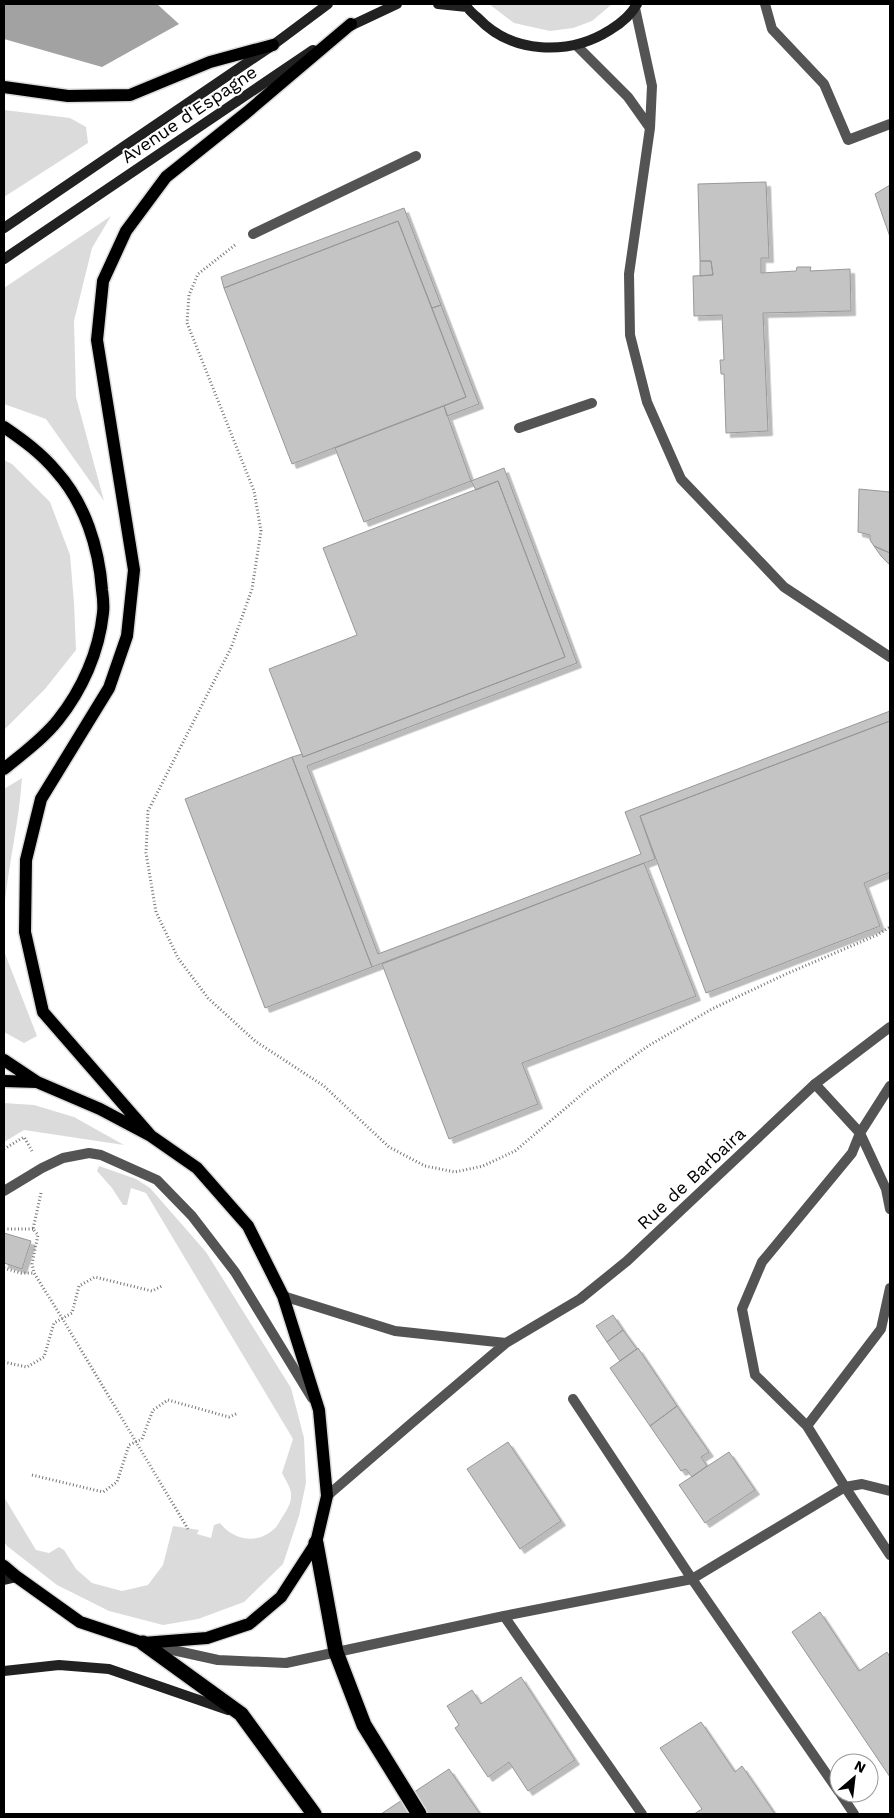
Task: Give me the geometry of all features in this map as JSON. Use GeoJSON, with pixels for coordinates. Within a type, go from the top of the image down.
{"type":"FeatureCollection","features":[{"type":"Feature","properties":{"kind":"highway"},"geometry":{"type":"LineString","coordinates":[[316,1543],[336,1652],[364,1726],[418,1814]]}},
{"type":"Feature","properties":{"kind":"highway"},"geometry":{"type":"LineString","coordinates":[[143,1643],[242,1714],[314,1814]]}},
{"type":"Feature","properties":{"kind":"main road","name":"Avenue d'Espagne"},"geometry":{"type":"LineString","coordinates":[[4,228],[273,45],[328,4]]}},
{"type":"Feature","properties":{"kind":"main road","name":"Avenue d'Espagne"},"geometry":{"type":"LineString","coordinates":[[4,259],[351,24],[397,4]]}},
{"type":"Feature","properties":{"kind":"main road"},"geometry":{"type":"LineString","coordinates":[[438,4],[466,6],[484,26],[506,39],[525,45],[545,48],[576,45],[607,32],[619,24],[636,6]]}},
{"type":"Feature","properties":{"kind":"main road"},"geometry":{"type":"LineString","coordinates":[[151,1136],[43,1012],[25,932],[26,860],[41,799],[110,688],[127,636],[134,570],[97,340],[103,281],[126,231],[166,177],[246,113],[351,24]]}},
{"type":"Feature","properties":{"kind":"main road"},"geometry":{"type":"LineString","coordinates":[[4,87],[68,96],[130,95],[210,62],[273,45]]}},
{"type":"Feature","properties":{"kind":"main road"},"geometry":{"type":"LineString","coordinates":[[4,427],[30,445],[57,472],[79,505],[93,537],[101,572],[104,612],[96,648],[82,683],[57,721],[28,750],[4,768]]}},
{"type":"Feature","properties":{"kind":"main road"},"geometry":{"type":"LineString","coordinates":[[4,1060],[37,1082],[100,1109],[151,1136],[197,1168],[248,1226],[283,1296],[319,1410],[327,1496],[316,1543],[281,1597],[249,1624],[206,1638],[143,1643],[80,1622],[10,1579],[4,1566]]}},
{"type":"Feature","properties":{"kind":"main road"},"geometry":{"type":"LineString","coordinates":[[4,1081],[37,1082]]}},
{"type":"Feature","properties":{"kind":"main road"},"geometry":{"type":"LineString","coordinates":[[4,1671],[59,1665],[109,1669],[242,1714]]}},
{"type":"Feature","properties":{"kind":"street"},"geometry":{"type":"LineString","coordinates":[[765,4],[772,29],[824,84],[848,140],[890,124]]}},
{"type":"Feature","properties":{"kind":"street"},"geometry":{"type":"LineString","coordinates":[[636,6],[652,86],[650,128],[629,274],[630,335],[646,402],[681,479],[784,587],[890,657]]}},
{"type":"Feature","properties":{"kind":"street"},"geometry":{"type":"LineString","coordinates":[[576,45],[628,97],[650,128]]}},
{"type":"Feature","properties":{"kind":"street"},"geometry":{"type":"LineString","coordinates":[[253,234],[416,156]]}},
{"type":"Feature","properties":{"kind":"street"},"geometry":{"type":"LineString","coordinates":[[519,428],[592,403]]}},
{"type":"Feature","properties":{"kind":"street","name":"Rue de Barbaira"},"geometry":{"type":"LineString","coordinates":[[327,1496],[506,1343],[580,1299],[627,1261],[814,1084],[890,1027]]}},
{"type":"Feature","properties":{"kind":"street"},"geometry":{"type":"LineString","coordinates":[[814,1084],[860,1132],[886,1189],[890,1209]]}},
{"type":"Feature","properties":{"kind":"street"},"geometry":{"type":"LineString","coordinates":[[890,1086],[860,1132],[852,1153],[762,1262],[742,1310],[755,1375],[807,1426],[844,1487],[890,1555]]}},
{"type":"Feature","properties":{"kind":"street"},"geometry":{"type":"LineString","coordinates":[[4,1191],[42,1168],[63,1158],[89,1153],[101,1155],[157,1180],[192,1216],[235,1272],[319,1410]]}},
{"type":"Feature","properties":{"kind":"street"},"geometry":{"type":"LineString","coordinates":[[807,1426],[881,1329],[890,1288]]}},
{"type":"Feature","properties":{"kind":"street"},"geometry":{"type":"LineString","coordinates":[[283,1296],[395,1331],[506,1343]]}},
{"type":"Feature","properties":{"kind":"street"},"geometry":{"type":"LineString","coordinates":[[573,1399],[692,1578],[829,1777]]}},
{"type":"Feature","properties":{"kind":"street"},"geometry":{"type":"LineString","coordinates":[[143,1643],[218,1660],[286,1663],[692,1578],[844,1487],[862,1484],[890,1491]]}},
{"type":"Feature","properties":{"kind":"street"},"geometry":{"type":"LineString","coordinates":[[504,1616],[642,1814]]}},
{"type":"Feature","properties":{"kind":"street"},"geometry":{"type":"LineString","coordinates":[[846,1803],[854,1814]]}},
{"type":"Feature","properties":{"kind":"path"},"geometry":{"type":"LineString","coordinates":[[253,234],[230,248],[198,274],[189,295],[187,323],[254,491],[261,532],[252,589],[231,648],[148,811],[146,853],[156,912],[178,958],[208,998],[255,1042],[324,1086],[389,1147],[425,1166],[455,1172],[483,1166],[515,1151],[587,1090],[648,1046],[712,1009],[890,927]]}},
{"type":"Feature","properties":{"kind":"path"},"geometry":{"type":"LineString","coordinates":[[4,1149],[24,1137],[42,1168],[51,1179],[41,1193],[33,1229]]}},
{"type":"Feature","properties":{"kind":"path"},"geometry":{"type":"LineString","coordinates":[[4,1229],[33,1229]]}},
{"type":"Feature","properties":{"kind":"path"},"geometry":{"type":"LineString","coordinates":[[33,1229],[38,1235],[32,1264],[34,1273],[188,1529]]}},
{"type":"Feature","properties":{"kind":"path"},"geometry":{"type":"LineString","coordinates":[[4,1268],[21,1273],[34,1273]]}},
{"type":"Feature","properties":{"kind":"path"},"geometry":{"type":"LineString","coordinates":[[4,1362],[27,1367],[44,1357],[54,1323],[72,1313],[79,1286],[95,1277],[152,1291],[162,1286]]}},
{"type":"Feature","properties":{"kind":"path"},"geometry":{"type":"LineString","coordinates":[[32,1475],[103,1492],[117,1482],[129,1445],[142,1439],[153,1410],[168,1400],[229,1417],[238,1413]]}},
{"type":"Feature","properties":{"kind":"shaded area"},"geometry":{"type":"Polygon","coordinates":[[[4,4],[157,4],[179,24],[102,67],[4,39],[4,4]]]}},
{"type":"Feature","properties":{"kind":"shaded area"},"geometry":{"type":"Polygon","coordinates":[[[489,4],[612,4],[592,21],[573,28],[550,31],[514,23],[489,4]]]}},
{"type":"Feature","properties":{"kind":"shaded area"},"geometry":{"type":"Polygon","coordinates":[[[4,110],[70,118],[86,127],[88,143],[4,197],[4,110]]]}},
{"type":"Feature","properties":{"kind":"shaded area"},"geometry":{"type":"Polygon","coordinates":[[[111,216],[92,248],[74,321],[76,397],[104,501],[46,419],[4,404],[4,288],[111,216]]]}},
{"type":"Feature","properties":{"kind":"shaded area"},"geometry":{"type":"Polygon","coordinates":[[[4,460],[12,464],[50,502],[70,555],[76,650],[45,689],[4,730],[4,460]]]}},
{"type":"Feature","properties":{"kind":"shaded area"},"geometry":{"type":"Polygon","coordinates":[[[22,778],[8,878],[4,911],[4,789],[22,778]]]}},
{"type":"Feature","properties":{"kind":"shaded area"},"geometry":{"type":"Polygon","coordinates":[[[4,951],[37,1036],[24,1043],[4,1032],[4,951]]]}},
{"type":"Feature","properties":{"kind":"shaded area"},"geometry":{"type":"Polygon","coordinates":[[[4,1103],[34,1105],[74,1117],[124,1145],[24,1130],[4,1142],[4,1103]]]}},
{"type":"Feature","properties":{"kind":"shaded area"},"geometry":{"type":"Polygon","coordinates":[[[99,1166],[136,1179],[150,1188],[206,1252],[291,1388],[304,1438],[306,1483],[299,1516],[283,1564],[244,1602],[198,1619],[163,1625],[109,1611],[57,1585],[4,1542],[4,1497],[36,1550],[49,1553],[59,1547],[64,1550],[76,1569],[92,1583],[122,1591],[148,1585],[163,1565],[173,1526],[199,1530],[197,1534],[211,1538],[214,1525],[220,1523],[225,1529],[238,1537],[253,1539],[267,1534],[277,1526],[288,1509],[291,1500],[290,1489],[282,1473],[293,1439],[146,1193],[131,1188],[127,1205],[123,1205],[112,1188],[97,1171],[99,1166]]]}},
{"type":"Feature","properties":{"kind":"building"},"geometry":{"type":"Polygon","coordinates":[[[766,182],[769,258],[761,258],[761,273],[796,271],[797,267],[811,267],[810,271],[850,269],[851,311],[763,313],[768,431],[726,433],[724,374],[721,374],[720,360],[724,360],[722,315],[694,316],[693,276],[713,275],[711,261],[700,261],[698,184],[766,182]]]}},
{"type":"Feature","properties":{"kind":"building"},"geometry":{"type":"Polygon","coordinates":[[[890,185],[890,237],[875,194],[890,185]]]}},
{"type":"Feature","properties":{"kind":"building"},"geometry":{"type":"Polygon","coordinates":[[[404,208],[441,305],[432,308],[398,221],[224,288],[221,277],[404,208]]]}},
{"type":"Feature","properties":{"kind":"building"},"geometry":{"type":"Polygon","coordinates":[[[398,221],[466,397],[292,464],[224,288],[398,221]]]}},
{"type":"Feature","properties":{"kind":"building"},"geometry":{"type":"Polygon","coordinates":[[[700,261],[711,261],[713,275],[700,276],[700,261]]]}},
{"type":"Feature","properties":{"kind":"building"},"geometry":{"type":"Polygon","coordinates":[[[441,305],[479,404],[447,416],[444,406],[466,397],[432,308],[441,305]]]}},
{"type":"Feature","properties":{"kind":"building"},"geometry":{"type":"Polygon","coordinates":[[[444,406],[471,481],[364,522],[335,448],[444,406]]]}},
{"type":"Feature","properties":{"kind":"building"},"geometry":{"type":"Polygon","coordinates":[[[504,468],[577,663],[307,766],[378,954],[641,854],[625,812],[890,711],[890,721],[640,816],[655,859],[372,967],[292,757],[302,754],[303,757],[565,657],[498,481],[476,490],[471,481],[504,468]]]}},
{"type":"Feature","properties":{"kind":"building"},"geometry":{"type":"Polygon","coordinates":[[[498,481],[565,657],[303,757],[269,669],[357,635],[323,548],[498,481]]]}},
{"type":"Feature","properties":{"kind":"building"},"geometry":{"type":"Polygon","coordinates":[[[859,489],[890,492],[890,553],[874,546],[870,540],[870,535],[858,532],[859,489]]]}},
{"type":"Feature","properties":{"kind":"building"},"geometry":{"type":"Polygon","coordinates":[[[874,546],[890,553],[890,565],[881,556],[874,546]]]}},
{"type":"Feature","properties":{"kind":"building"},"geometry":{"type":"Polygon","coordinates":[[[890,721],[890,872],[864,883],[880,926],[706,993],[640,816],[890,721]]]}},
{"type":"Feature","properties":{"kind":"building"},"geometry":{"type":"Polygon","coordinates":[[[292,757],[372,967],[265,1008],[185,799],[292,757]]]}},
{"type":"Feature","properties":{"kind":"building"},"geometry":{"type":"Polygon","coordinates":[[[644,863],[696,996],[522,1063],[538,1104],[449,1139],[382,964],[644,863]]]}},
{"type":"Feature","properties":{"kind":"building"},"geometry":{"type":"Polygon","coordinates":[[[4,1233],[31,1241],[22,1269],[4,1263],[4,1233]]]}},
{"type":"Feature","properties":{"kind":"building"},"geometry":{"type":"Polygon","coordinates":[[[613,1315],[623,1330],[607,1342],[596,1326],[613,1315]]]}},
{"type":"Feature","properties":{"kind":"building"},"geometry":{"type":"Polygon","coordinates":[[[623,1330],[637,1349],[620,1361],[607,1342],[623,1330]]]}},
{"type":"Feature","properties":{"kind":"building"},"geometry":{"type":"Polygon","coordinates":[[[638,1348],[677,1406],[650,1426],[610,1368],[638,1348]]]}},
{"type":"Feature","properties":{"kind":"building"},"geometry":{"type":"Polygon","coordinates":[[[677,1406],[709,1452],[701,1457],[707,1466],[692,1477],[686,1469],[681,1471],[650,1426],[677,1406]]]}},
{"type":"Feature","properties":{"kind":"building"},"geometry":{"type":"Polygon","coordinates":[[[508,1442],[561,1521],[520,1549],[467,1469],[508,1442]]]}},
{"type":"Feature","properties":{"kind":"building"},"geometry":{"type":"Polygon","coordinates":[[[729,1452],[755,1490],[705,1523],[679,1485],[729,1452]]]}},
{"type":"Feature","properties":{"kind":"building"},"geometry":{"type":"Polygon","coordinates":[[[820,1612],[859,1671],[887,1652],[890,1657],[890,1777],[879,1761],[879,1753],[874,1753],[792,1632],[820,1612]]]}},
{"type":"Feature","properties":{"kind":"building"},"geometry":{"type":"Polygon","coordinates":[[[521,1677],[575,1760],[528,1791],[509,1762],[488,1777],[455,1728],[459,1725],[447,1706],[472,1690],[481,1704],[521,1677]]]}},
{"type":"Feature","properties":{"kind":"building"},"geometry":{"type":"Polygon","coordinates":[[[701,1722],[735,1772],[742,1766],[775,1814],[694,1814],[702,1809],[660,1748],[701,1722]]]}},
{"type":"Feature","properties":{"kind":"building"},"geometry":{"type":"Polygon","coordinates":[[[449,1769],[480,1814],[381,1814],[449,1769]]]}}]}
